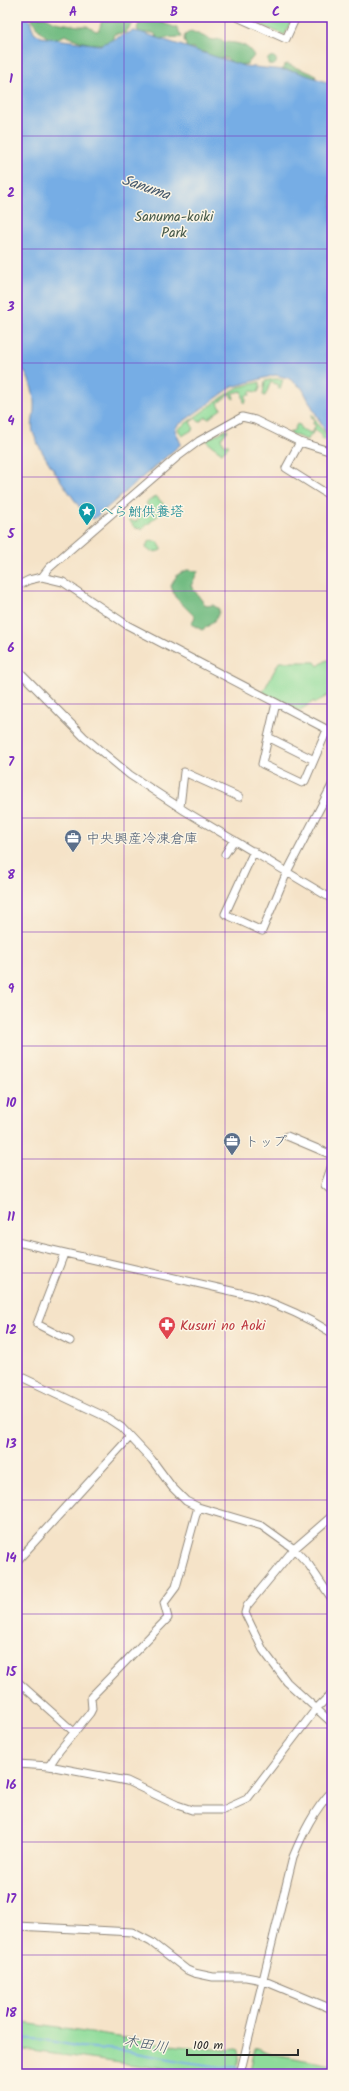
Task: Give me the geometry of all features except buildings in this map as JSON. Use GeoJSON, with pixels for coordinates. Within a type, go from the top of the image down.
{"type":"FeatureCollection","features":[{"type":"Feature","properties":{"kind":"street"},"geometry":{"type":"LineString","coordinates":[[237,17],[286,39],[296,17]]}},
{"type":"Feature","properties":{"kind":"street"},"geometry":{"type":"LineString","coordinates":[[42,577],[49,568],[176,458],[195,444],[236,419],[247,417],[300,442],[332,452]]}},
{"type":"Feature","properties":{"kind":"street"},"geometry":{"type":"LineString","coordinates":[[300,442],[286,468],[332,497]]}},
{"type":"Feature","properties":{"kind":"street"},"geometry":{"type":"LineString","coordinates":[[17,586],[29,580],[42,577],[63,582],[127,625],[330,731],[314,760],[305,781],[302,783],[262,764],[276,703]]}},
{"type":"Feature","properties":{"kind":"street"},"geometry":{"type":"LineString","coordinates":[[17,669],[69,723],[99,751],[139,781],[332,899]]}},
{"type":"Feature","properties":{"kind":"street"},"geometry":{"type":"LineString","coordinates":[[268,737],[314,760]]}},
{"type":"Feature","properties":{"kind":"street"},"geometry":{"type":"LineString","coordinates":[[180,807],[184,772],[239,797]]}},
{"type":"Feature","properties":{"kind":"street"},"geometry":{"type":"LineString","coordinates":[[254,851],[225,914],[262,931],[287,872],[332,785]]}},
{"type":"Feature","properties":{"kind":"street"},"geometry":{"type":"LineString","coordinates":[[225,854],[234,840]]}},
{"type":"Feature","properties":{"kind":"street"},"geometry":{"type":"LineString","coordinates":[[287,1136],[332,1155]]}},
{"type":"Feature","properties":{"kind":"street"},"geometry":{"type":"LineString","coordinates":[[332,1165],[325,1185],[332,1191]]}},
{"type":"Feature","properties":{"kind":"street"},"geometry":{"type":"LineString","coordinates":[[18,1245],[253,1296],[307,1317],[332,1333]]}},
{"type":"Feature","properties":{"kind":"street"},"geometry":{"type":"LineString","coordinates":[[64,1254],[37,1324],[70,1341]]}},
{"type":"Feature","properties":{"kind":"street"},"geometry":{"type":"LineString","coordinates":[[17,1374],[104,1416],[121,1427],[152,1460],[179,1495],[198,1507],[262,1526],[294,1549],[310,1565],[332,1599]]}},
{"type":"Feature","properties":{"kind":"street"},"geometry":{"type":"LineString","coordinates":[[17,1561],[130,1437]]}},
{"type":"Feature","properties":{"kind":"street"},"geometry":{"type":"LineString","coordinates":[[49,1766],[90,1713],[92,1709],[91,1698],[168,1618],[164,1603],[176,1587],[198,1507]]}},
{"type":"Feature","properties":{"kind":"street"},"geometry":{"type":"LineString","coordinates":[[332,1516],[294,1549],[247,1606],[244,1613],[263,1650],[287,1682],[332,1723]]}},
{"type":"Feature","properties":{"kind":"street"},"geometry":{"type":"LineString","coordinates":[[17,1681],[74,1732]]}},
{"type":"Feature","properties":{"kind":"street"},"geometry":{"type":"LineString","coordinates":[[17,1764],[49,1766],[127,1781],[177,1806],[192,1810],[223,1810],[247,1799],[316,1709],[332,1693]]}},
{"type":"Feature","properties":{"kind":"street"},"geometry":{"type":"LineString","coordinates":[[240,2074],[293,1857],[308,1824],[318,1808],[332,1791]]}},
{"type":"Feature","properties":{"kind":"street"},"geometry":{"type":"LineString","coordinates":[[17,1926],[132,1932],[151,1942],[187,1970],[194,1973],[213,1977],[246,1977],[262,1980],[332,2008]]}},
{"type":"Feature","properties":{"kind":"green space"},"geometry":{"type":"Polygon","coordinates":[[[31,17],[46,17],[55,22],[87,26],[96,31],[99,30],[103,17],[109,17],[107,22],[126,21],[128,19],[127,17],[159,17],[160,22],[177,28],[182,37],[164,38],[159,40],[154,33],[140,33],[137,29],[139,23],[135,21],[125,33],[114,34],[112,41],[106,43],[94,44],[82,42],[65,35],[54,39],[44,35],[31,17]]]}},
{"type":"Feature","properties":{"kind":"green space"},"geometry":{"type":"Polygon","coordinates":[[[109,17],[140,17],[126,23],[106,26],[109,17]]]}},
{"type":"Feature","properties":{"kind":"green space"},"geometry":{"type":"Polygon","coordinates":[[[260,17],[293,17],[285,35],[258,24],[260,17]]]}},
{"type":"Feature","properties":{"kind":"green space"},"geometry":{"type":"Polygon","coordinates":[[[191,31],[212,40],[221,39],[224,42],[241,44],[248,48],[254,56],[247,64],[236,65],[226,58],[215,58],[204,52],[197,52],[194,48],[187,48],[184,39],[185,35],[191,31]]]}},
{"type":"Feature","properties":{"kind":"green space"},"geometry":{"type":"Polygon","coordinates":[[[272,56],[277,61],[272,66],[267,61],[272,56]]]}},
{"type":"Feature","properties":{"kind":"green space"},"geometry":{"type":"Polygon","coordinates":[[[288,64],[312,73],[316,78],[283,69],[284,65],[288,64]]]}},
{"type":"Feature","properties":{"kind":"green space"},"geometry":{"type":"Polygon","coordinates":[[[283,379],[280,389],[278,388],[279,385],[271,382],[265,396],[263,395],[265,381],[283,379]]]}},
{"type":"Feature","properties":{"kind":"green space"},"geometry":{"type":"Polygon","coordinates":[[[260,382],[258,392],[250,391],[250,395],[246,395],[246,402],[244,403],[242,391],[233,393],[234,399],[231,397],[231,393],[218,403],[221,409],[208,419],[206,417],[199,422],[196,418],[190,422],[194,429],[182,436],[178,429],[230,392],[239,387],[260,382]]]}},
{"type":"Feature","properties":{"kind":"green space"},"geometry":{"type":"Polygon","coordinates":[[[312,414],[318,425],[327,435],[327,440],[321,438],[322,435],[315,430],[307,440],[289,433],[294,430],[297,424],[300,425],[301,429],[311,433],[316,425],[313,424],[314,418],[311,417],[312,414]]]}},
{"type":"Feature","properties":{"kind":"green space"},"geometry":{"type":"Polygon","coordinates":[[[225,430],[228,430],[221,439],[226,446],[227,444],[229,446],[222,453],[207,442],[208,439],[225,430]]]}},
{"type":"Feature","properties":{"kind":"green space"},"geometry":{"type":"Polygon","coordinates":[[[156,496],[167,508],[142,529],[135,528],[128,519],[135,522],[139,519],[138,517],[144,513],[142,511],[149,507],[146,503],[156,496]]]}},
{"type":"Feature","properties":{"kind":"green space"},"geometry":{"type":"Polygon","coordinates":[[[151,540],[158,542],[161,550],[153,552],[146,548],[147,544],[151,540]]]}},
{"type":"Feature","properties":{"kind":"green space"},"geometry":{"type":"Polygon","coordinates":[[[187,570],[198,571],[191,586],[206,606],[213,605],[219,609],[216,619],[202,630],[191,624],[195,617],[175,597],[171,586],[177,575],[187,570]]]}},
{"type":"Feature","properties":{"kind":"green space"},"geometry":{"type":"Polygon","coordinates":[[[327,660],[332,661],[332,693],[315,703],[314,701],[299,711],[263,692],[279,662],[315,662],[318,666],[327,660]]]}},
{"type":"Feature","properties":{"kind":"green space"},"geometry":{"type":"Polygon","coordinates":[[[17,2022],[179,2046],[224,2050],[237,2049],[239,2056],[236,2074],[201,2074],[17,2049],[17,2022]]]}},
{"type":"Feature","properties":{"kind":"green space"},"geometry":{"type":"Polygon","coordinates":[[[258,2048],[273,2054],[332,2065],[332,2074],[249,2074],[255,2049],[258,2048]]]}},
{"type":"Feature","properties":{"kind":"water","name":"Sanuma"},"geometry":{"type":"Polygon","coordinates":[[[17,17],[28,17],[34,32],[41,37],[100,45],[133,31],[140,32],[244,66],[295,71],[332,84],[332,438],[325,431],[302,388],[288,378],[275,375],[232,387],[177,426],[175,430],[181,444],[94,519],[85,515],[56,474],[37,441],[32,429],[34,402],[32,390],[25,372],[17,363],[17,17]]]}},
{"type":"Feature","properties":{"kind":"waterway","name":"木田川"},"geometry":{"type":"LineString","coordinates":[[17,2038],[46,2040],[80,2047],[120,2050],[222,2067],[234,2066],[271,2074]]}},
{"type":"Feature","properties":{"kind":"place","name":"へら鮒供養塔"},"geometry":{"type":"Point","coordinates":[87,526]}},
{"type":"Feature","properties":{"kind":"place","name":"中央興産冷凍倉庫"},"geometry":{"type":"Point","coordinates":[73,853]}},
{"type":"Feature","properties":{"kind":"place","name":"トップ"},"geometry":{"type":"Point","coordinates":[232,1156]}},
{"type":"Feature","properties":{"kind":"place","name":"Kusuri no Aoki"},"geometry":{"type":"Point","coordinates":[167,1340]}},
{"type":"Feature","properties":{"kind":"park label","name":"Sanuma-koiki Park"},"geometry":{"type":"Point","coordinates":[174,224]}}]}
